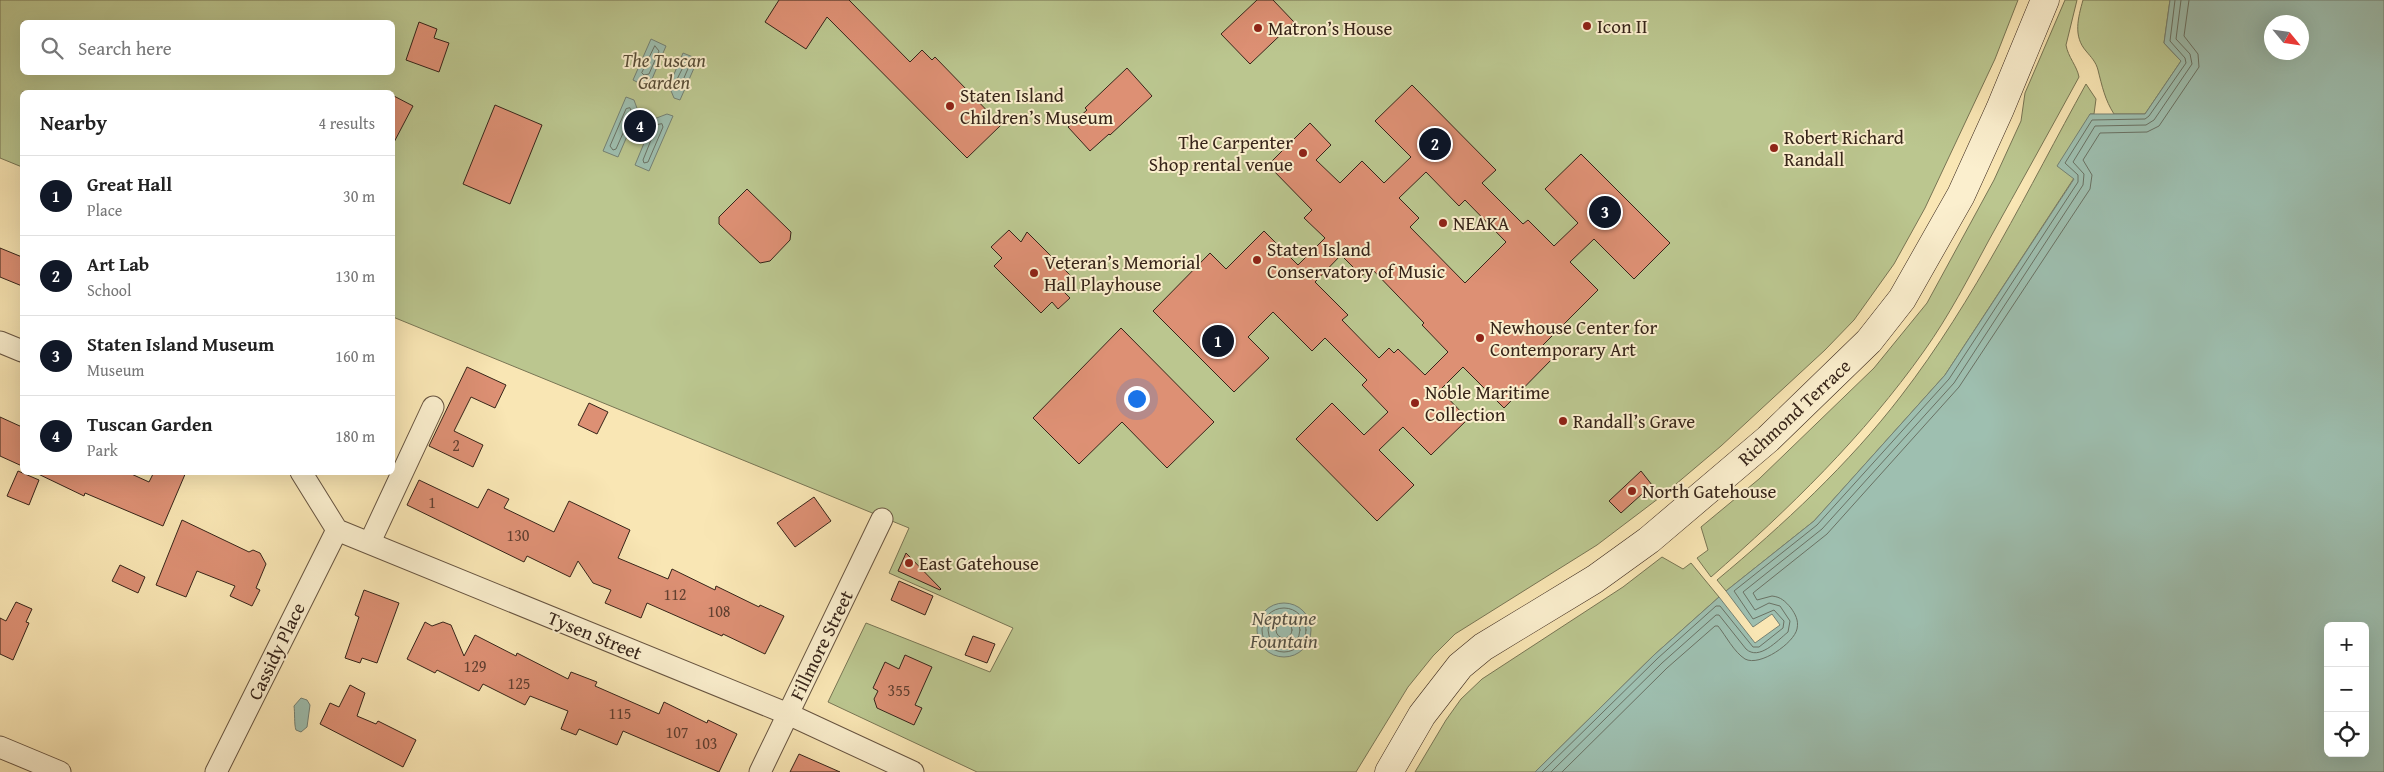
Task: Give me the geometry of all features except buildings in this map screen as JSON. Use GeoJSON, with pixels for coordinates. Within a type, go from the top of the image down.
{"type":"FeatureCollection","features":[{"type":"Feature","properties":{"kind":"main road","name":"Richmond Terrace"},"geometry":{"type":"LineString","coordinates":[[1389,772],[1422,715],[1460,666],[1483,647],[1594,579],[1649,540],[1768,438],[1834,377],[1880,327],[1916,278],[1961,195],[2046,0]]}},
{"type":"Feature","properties":{"kind":"street"},"geometry":{"type":"LineString","coordinates":[[0,342],[20,350]]}},
{"type":"Feature","properties":{"kind":"street"},"geometry":{"type":"LineString","coordinates":[[370,542],[433,407]]}},
{"type":"Feature","properties":{"kind":"street"},"geometry":{"type":"LineString","coordinates":[[304,475],[336,530]]}},
{"type":"Feature","properties":{"kind":"street","name":"Fillmore Street"},"geometry":{"type":"LineString","coordinates":[[760,772],[882,519]]}},
{"type":"Feature","properties":{"kind":"street","name":"Tysen Street"},"geometry":{"type":"LineString","coordinates":[[336,530],[370,542],[788,714],[913,772]]}},
{"type":"Feature","properties":{"kind":"street","name":"Cassidy Place"},"geometry":{"type":"LineString","coordinates":[[216,772],[336,530]]}},
{"type":"Feature","properties":{"kind":"street"},"geometry":{"type":"LineString","coordinates":[[0,747],[60,772]]}},
{"type":"Feature","properties":{"kind":"green space","name":"The Tuscan Garden"},"geometry":{"type":"Polygon","coordinates":[[[0,0],[2018,0],[1995,59],[1925,208],[1894,264],[1854,320],[1825,350],[1721,446],[1663,495],[1597,545],[1455,634],[1433,656],[1408,687],[1356,772],[977,772],[828,702],[866,623],[990,672],[1013,628],[889,573],[909,528],[395,318],[395,90],[20,90],[20,166],[0,158],[0,0]]]}},
{"type":"Feature","properties":{"kind":"green space"},"geometry":{"type":"Polygon","coordinates":[[[2065,0],[2077,0],[2066,45],[2079,77],[1942,324],[1901,382],[1851,442],[1769,525],[1711,577],[1697,558],[1708,550],[1701,527],[1759,479],[1874,368],[1927,303],[1994,180],[2021,121],[2025,93],[2065,0]]]}},
{"type":"Feature","properties":{"kind":"green space"},"geometry":{"type":"Polygon","coordinates":[[[2083,0],[2170,0],[2164,43],[2181,61],[2145,114],[2114,114],[2111,109],[2104,93],[2096,64],[2079,39],[2078,20],[2083,0]]]}},
{"type":"Feature","properties":{"kind":"green space"},"geometry":{"type":"Polygon","coordinates":[[[2086,84],[2096,99],[2094,114],[2090,114],[2074,178],[1945,375],[1814,521],[1726,591],[1717,580],[1791,516],[1860,446],[1901,396],[1928,359],[1953,322],[2000,243],[2086,84]]]}},
{"type":"Feature","properties":{"kind":"green space"},"geometry":{"type":"Polygon","coordinates":[[[1662,557],[1683,569],[1691,563],[1719,597],[1654,655],[1535,772],[1415,772],[1461,699],[1482,679],[1623,587],[1662,557]]]}},
{"type":"Feature","properties":{"kind":"water"},"geometry":{"type":"Polygon","coordinates":[[[2170,0],[2384,0],[2384,772],[1535,772],[1654,655],[1719,597],[1755,643],[1780,625],[1772,614],[1753,627],[1726,591],[1814,521],[1945,375],[2074,179],[2057,166],[2090,114],[2145,114],[2181,61],[2164,43],[2170,0]]]}},
{"type":"Feature","properties":{"kind":"water"},"geometry":{"type":"Polygon","coordinates":[[[651,39],[666,46],[652,79],[641,84],[633,80],[651,39]]]}},
{"type":"Feature","properties":{"kind":"water"},"geometry":{"type":"Polygon","coordinates":[[[683,53],[698,59],[680,100],[674,98],[669,86],[683,53]]]}},
{"type":"Feature","properties":{"kind":"water"},"geometry":{"type":"Polygon","coordinates":[[[626,97],[634,100],[638,111],[618,157],[603,151],[626,97]]]}},
{"type":"Feature","properties":{"kind":"water"},"geometry":{"type":"Polygon","coordinates":[[[667,114],[673,116],[649,171],[635,165],[654,119],[667,114]]]}},
{"type":"Feature","properties":{"kind":"water","name":"Neptune Fountain"},"geometry":{"type":"Polygon","coordinates":[[[1284,603],[1294,605],[1303,611],[1309,620],[1311,630],[1309,640],[1303,649],[1294,655],[1284,657],[1274,655],[1265,649],[1259,640],[1257,630],[1259,620],[1265,611],[1274,605],[1284,603]]]}},
{"type":"Feature","properties":{"kind":"water"},"geometry":{"type":"Polygon","coordinates":[[[301,698],[307,700],[310,705],[307,727],[301,732],[295,728],[294,706],[301,698]]]}},
{"type":"Feature","properties":{"kind":"place","name":"Icon II"},"geometry":{"type":"Point","coordinates":[1587,26]}},
{"type":"Feature","properties":{"kind":"place","name":"Matron’s House"},"geometry":{"type":"Point","coordinates":[1258,28]}},
{"type":"Feature","properties":{"kind":"place","name":"Staten Island Children’s Museum"},"geometry":{"type":"Point","coordinates":[950,106]}},
{"type":"Feature","properties":{"kind":"place","name":"Tuscan Garden"},"geometry":{"type":"Point","coordinates":[640,126]}},
{"type":"Feature","properties":{"kind":"place","name":"Art Lab"},"geometry":{"type":"Point","coordinates":[1435,144]}},
{"type":"Feature","properties":{"kind":"place","name":"Robert Richard Randall"},"geometry":{"type":"Point","coordinates":[1774,148]}},
{"type":"Feature","properties":{"kind":"place","name":"The Carpenter Shop rental venue"},"geometry":{"type":"Point","coordinates":[1303,153]}},
{"type":"Feature","properties":{"kind":"place","name":"Staten Island Museum"},"geometry":{"type":"Point","coordinates":[1605,212]}},
{"type":"Feature","properties":{"kind":"place","name":"NEAKA"},"geometry":{"type":"Point","coordinates":[1443,223]}},
{"type":"Feature","properties":{"kind":"place","name":"Staten Island Conservatory of Music"},"geometry":{"type":"Point","coordinates":[1257,260]}},
{"type":"Feature","properties":{"kind":"place","name":"Veteran’s Memorial Hall Playhouse"},"geometry":{"type":"Point","coordinates":[1034,273]}},
{"type":"Feature","properties":{"kind":"place","name":"Newhouse Center for Contemporary Art"},"geometry":{"type":"Point","coordinates":[1480,338]}},
{"type":"Feature","properties":{"kind":"place","name":"Great Hall"},"geometry":{"type":"Point","coordinates":[1218,341]}},
{"type":"Feature","properties":{"kind":"place","name":"Noble Maritime Collection"},"geometry":{"type":"Point","coordinates":[1415,403]}},
{"type":"Feature","properties":{"kind":"place","name":"Randall’s Grave"},"geometry":{"type":"Point","coordinates":[1563,421]}},
{"type":"Feature","properties":{"kind":"place","name":"North Gatehouse"},"geometry":{"type":"Point","coordinates":[1632,491]}},
{"type":"Feature","properties":{"kind":"place","name":"East Gatehouse"},"geometry":{"type":"Point","coordinates":[909,563]}}]}
